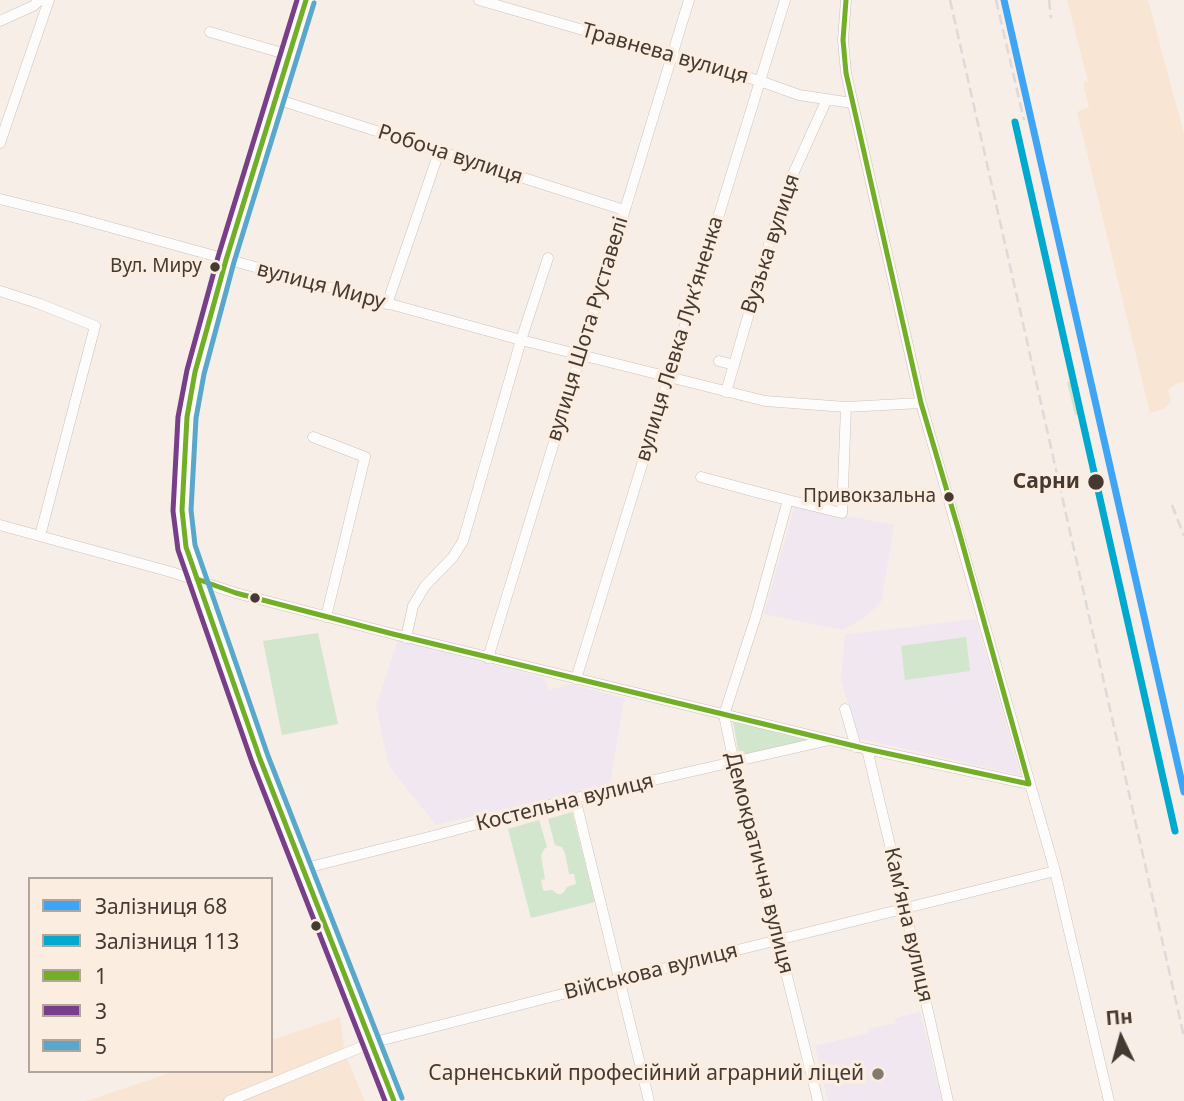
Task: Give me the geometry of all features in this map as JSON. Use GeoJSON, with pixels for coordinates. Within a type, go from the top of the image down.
{"type":"FeatureCollection","features":[{"type":"Feature","properties":{"kind":"main road"},"geometry":{"type":"LineString","coordinates":[[306,0],[226,260],[195,372],[187,417],[182,510],[186,547],[260,759],[394,1101]]}},
{"type":"Feature","properties":{"kind":"street"},"geometry":{"type":"LineString","coordinates":[[0,143],[49,0]]}},
{"type":"Feature","properties":{"kind":"street","name":"Травнева вулиця"},"geometry":{"type":"LineString","coordinates":[[479,0],[800,95],[852,103]]}},
{"type":"Feature","properties":{"kind":"street","name":"вулиця Шота Руставелі"},"geometry":{"type":"LineString","coordinates":[[488,658],[689,0]]}},
{"type":"Feature","properties":{"kind":"street","name":"вулиця Левка Лукʼяненка"},"geometry":{"type":"LineString","coordinates":[[576,679],[786,0]]}},
{"type":"Feature","properties":{"kind":"street"},"geometry":{"type":"LineString","coordinates":[[846,0],[843,40],[846,73],[921,403],[1055,871],[1109,1101]]}},
{"type":"Feature","properties":{"kind":"street"},"geometry":{"type":"LineString","coordinates":[[0,21],[37,3],[44,16]]}},
{"type":"Feature","properties":{"kind":"street"},"geometry":{"type":"LineString","coordinates":[[210,32],[289,55]]}},
{"type":"Feature","properties":{"kind":"street","name":"Робоча вулиця"},"geometry":{"type":"LineString","coordinates":[[276,99],[624,210]]}},
{"type":"Feature","properties":{"kind":"street","name":"Вузька вулиця"},"geometry":{"type":"LineString","coordinates":[[726,393],[789,183],[827,99]]}},
{"type":"Feature","properties":{"kind":"street"},"geometry":{"type":"LineString","coordinates":[[387,304],[439,152]]}},
{"type":"Feature","properties":{"kind":"street","name":"вулиця Миру"},"geometry":{"type":"LineString","coordinates":[[0,198],[726,393],[765,401],[846,407],[921,403]]}},
{"type":"Feature","properties":{"kind":"street"},"geometry":{"type":"LineString","coordinates":[[406,638],[413,606],[425,586],[453,557],[463,541],[521,340],[548,258]]}},
{"type":"Feature","properties":{"kind":"street"},"geometry":{"type":"LineString","coordinates":[[0,291],[95,326],[40,536]]}},
{"type":"Feature","properties":{"kind":"street"},"geometry":{"type":"LineString","coordinates":[[719,361],[734,365]]}},
{"type":"Feature","properties":{"kind":"street"},"geometry":{"type":"LineString","coordinates":[[788,500],[701,477],[842,513],[846,407]]}},
{"type":"Feature","properties":{"kind":"street"},"geometry":{"type":"LineString","coordinates":[[313,438],[365,457],[326,617]]}},
{"type":"Feature","properties":{"kind":"street","name":"Демократична вулиця"},"geometry":{"type":"LineString","coordinates":[[788,500],[756,616],[724,715],[818,1101]]}},
{"type":"Feature","properties":{"kind":"street"},"geometry":{"type":"LineString","coordinates":[[0,525],[197,579],[236,593],[406,638],[861,748],[1029,784]]}},
{"type":"Feature","properties":{"kind":"street","name":"Камʼяна вулиця"},"geometry":{"type":"LineString","coordinates":[[845,709],[861,748],[905,908],[948,1101]]}},
{"type":"Feature","properties":{"kind":"street","name":"Костельна вулиця"},"geometry":{"type":"LineString","coordinates":[[302,869],[575,797],[829,740]]}},
{"type":"Feature","properties":{"kind":"street"},"geometry":{"type":"LineString","coordinates":[[575,797],[649,1101]]}},
{"type":"Feature","properties":{"kind":"street","name":"Військова вулиця"},"geometry":{"type":"LineString","coordinates":[[229,1101],[371,1044],[1055,871]]}},
{"type":"Feature","properties":{"kind":"shaded area"},"geometry":{"type":"Polygon","coordinates":[[[1067,0],[1148,0],[1184,134],[1184,382],[1177,383],[1168,390],[1171,402],[1163,409],[1150,413],[1077,112],[1089,107],[1083,83],[1088,81],[1067,0]]]}},
{"type":"Feature","properties":{"kind":"shaded area"},"geometry":{"type":"Polygon","coordinates":[[[795,506],[894,525],[881,602],[865,617],[843,630],[764,614],[795,506]]]}},
{"type":"Feature","properties":{"kind":"shaded area"},"geometry":{"type":"Polygon","coordinates":[[[976,619],[1020,775],[858,738],[841,680],[845,635],[976,619]]]}},
{"type":"Feature","properties":{"kind":"shaded area"},"geometry":{"type":"Polygon","coordinates":[[[398,640],[544,678],[549,690],[570,684],[624,698],[610,784],[436,825],[389,766],[376,706],[398,640]]]}},
{"type":"Feature","properties":{"kind":"shaded area","name":"Сарненський професійний аграрний ліцей"},"geometry":{"type":"Polygon","coordinates":[[[920,1012],[942,1101],[828,1101],[815,1046],[868,1033],[868,1029],[896,1023],[895,1018],[920,1012]]]}},
{"type":"Feature","properties":{"kind":"shaded area"},"geometry":{"type":"Polygon","coordinates":[[[340,1017],[345,1054],[365,1101],[86,1101],[170,1073],[273,1073],[273,1039],[340,1017]]]}},
{"type":"Feature","properties":{"kind":"green space"},"geometry":{"type":"Polygon","coordinates":[[[1076,380],[1084,413],[1075,415],[1067,382],[1076,380]]]}},
{"type":"Feature","properties":{"kind":"green space"},"geometry":{"type":"Polygon","coordinates":[[[318,633],[338,724],[282,735],[263,641],[318,633]]]}},
{"type":"Feature","properties":{"kind":"green space"},"geometry":{"type":"Polygon","coordinates":[[[966,637],[970,671],[905,680],[901,646],[966,637]]]}},
{"type":"Feature","properties":{"kind":"green space"},"geometry":{"type":"Polygon","coordinates":[[[733,721],[816,741],[739,756],[733,721]]]}},
{"type":"Feature","properties":{"kind":"green space"},"geometry":{"type":"Polygon","coordinates":[[[572,812],[595,902],[531,918],[508,829],[539,820],[547,847],[541,856],[545,879],[541,880],[543,890],[561,894],[567,887],[576,884],[574,874],[569,874],[562,847],[555,845],[548,819],[572,812]]]}},
{"type":"Feature","properties":{"kind":"railway"},"geometry":{"type":"LineString","coordinates":[[950,0],[1184,1037]]}},
{"type":"Feature","properties":{"kind":"railway"},"geometry":{"type":"LineString","coordinates":[[996,0],[1024,120]]}},
{"type":"Feature","properties":{"kind":"railway"},"geometry":{"type":"LineString","coordinates":[[1049,0],[1051,18]]}},
{"type":"Feature","properties":{"kind":"railway"},"geometry":{"type":"LineString","coordinates":[[1172,505],[1184,536]]}},
{"type":"Feature","properties":{"kind":"rail line","name":"68"},"geometry":{"type":"LineString","coordinates":[[1004,0],[1184,792]]}},
{"type":"Feature","properties":{"kind":"rail line","name":"113"},"geometry":{"type":"LineString","coordinates":[[1015,122],[1175,831]]}},
{"type":"Feature","properties":{"kind":"transit line","name":"3"},"geometry":{"type":"LineString","coordinates":[[297,0],[218,257],[187,370],[178,417],[173,511],[178,550],[252,762],[385,1101]]}},
{"type":"Feature","properties":{"kind":"transit line","name":"1"},"geometry":{"type":"LineString","coordinates":[[306,0],[226,260],[195,372],[187,417],[182,510],[186,547],[260,759],[394,1101]]}},
{"type":"Feature","properties":{"kind":"transit line","name":"1"},"geometry":{"type":"LineString","coordinates":[[197,579],[236,593],[393,634],[867,749],[1029,784],[921,403],[846,73],[843,40],[846,0]]}},
{"type":"Feature","properties":{"kind":"transit line","name":"5"},"geometry":{"type":"LineString","coordinates":[[314,3],[234,262],[204,374],[196,418],[191,510],[195,545],[268,756],[402,1098]]}},
{"type":"Feature","properties":{"kind":"place","name":"Вул. Миру"},"geometry":{"type":"Point","coordinates":[215,267]}},
{"type":"Feature","properties":{"kind":"place","name":"Сарни"},"geometry":{"type":"Point","coordinates":[1096,482]}},
{"type":"Feature","properties":{"kind":"place","name":"Привокзальна"},"geometry":{"type":"Point","coordinates":[949,497]}},
{"type":"Feature","properties":{"kind":"place","name":"Сарненський професійний аграрний ліцей"},"geometry":{"type":"Point","coordinates":[878,1074]}}]}
